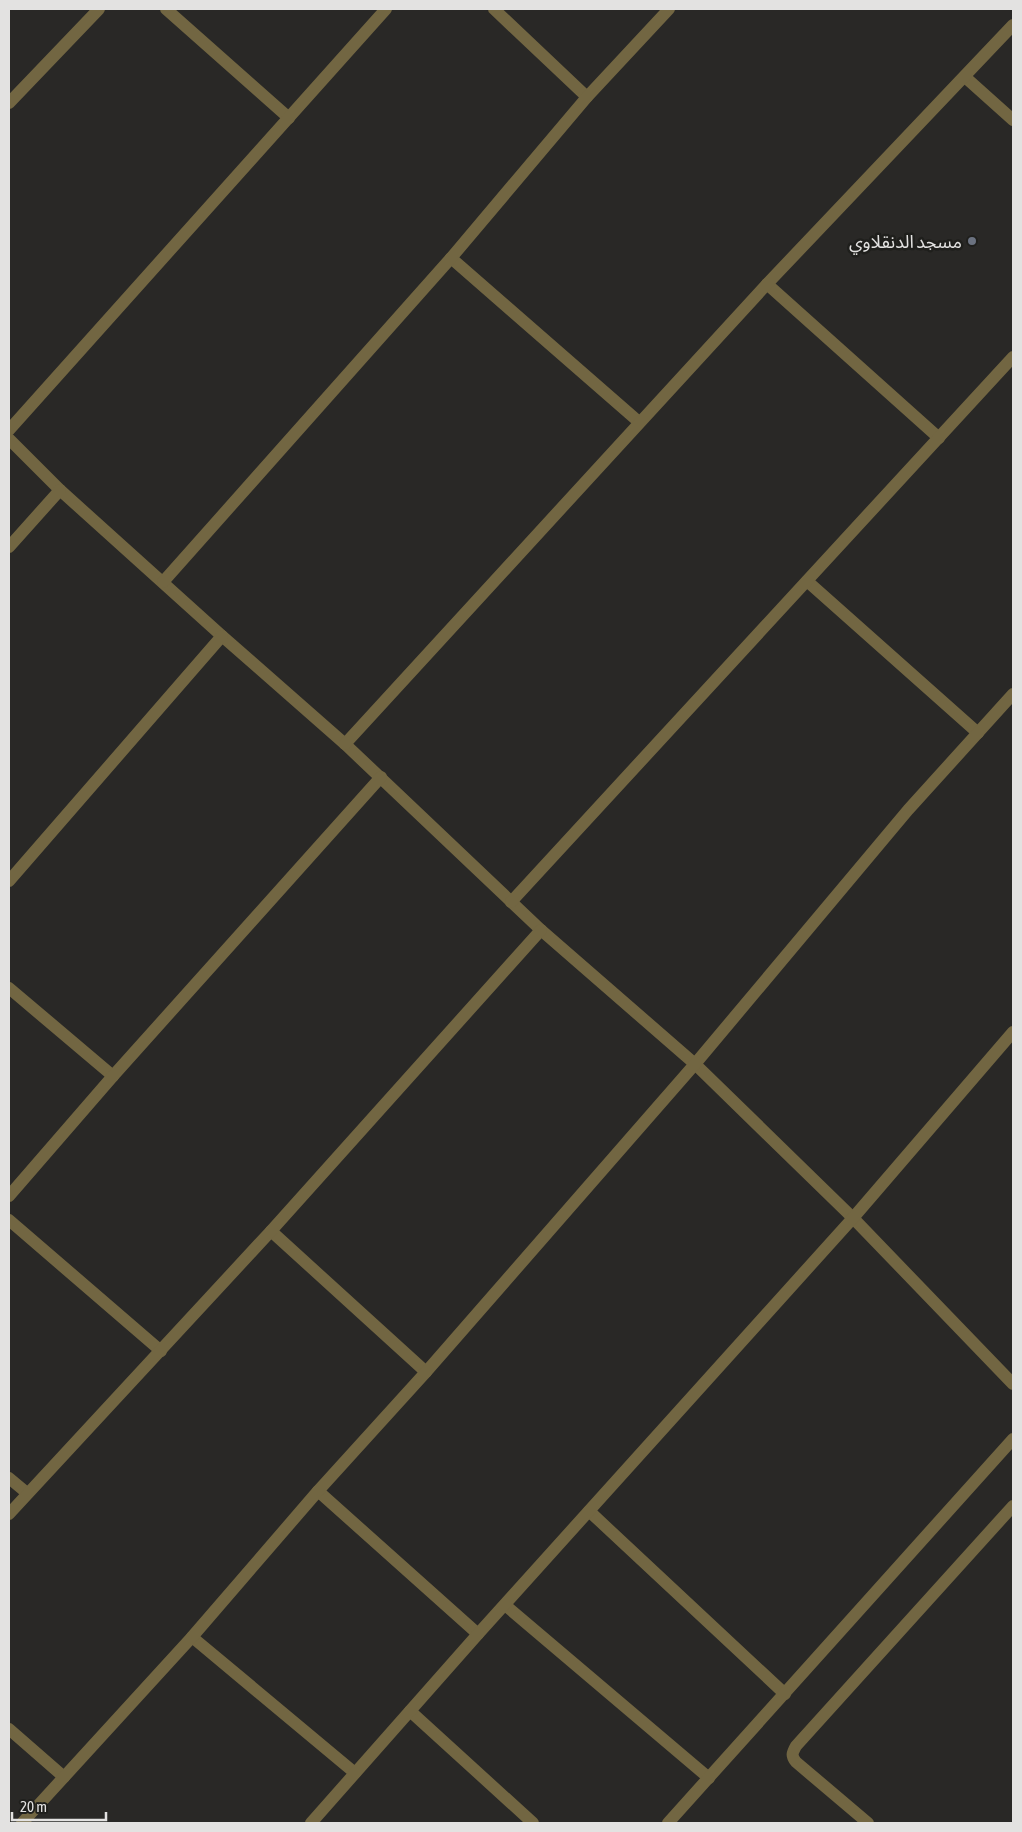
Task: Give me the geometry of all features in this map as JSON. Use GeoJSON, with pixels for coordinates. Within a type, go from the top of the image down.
{"type":"FeatureCollection","features":[{"type":"Feature","properties":{"kind":"street"},"geometry":{"type":"LineString","coordinates":[[9,103],[99,9]]}},
{"type":"Feature","properties":{"kind":"street"},"geometry":{"type":"LineString","coordinates":[[166,9],[289,118]]}},
{"type":"Feature","properties":{"kind":"street"},"geometry":{"type":"LineString","coordinates":[[9,430],[386,9]]}},
{"type":"Feature","properties":{"kind":"street"},"geometry":{"type":"LineString","coordinates":[[494,9],[587,97]]}},
{"type":"Feature","properties":{"kind":"street"},"geometry":{"type":"LineString","coordinates":[[163,582],[451,258],[587,97],[669,9]]}},
{"type":"Feature","properties":{"kind":"street"},"geometry":{"type":"LineString","coordinates":[[345,744],[767,284],[1013,25]]}},
{"type":"Feature","properties":{"kind":"street"},"geometry":{"type":"LineString","coordinates":[[965,77],[1013,120]]}},
{"type":"Feature","properties":{"kind":"street"},"geometry":{"type":"LineString","coordinates":[[451,258],[639,422]]}},
{"type":"Feature","properties":{"kind":"street"},"geometry":{"type":"LineString","coordinates":[[767,284],[939,438]]}},
{"type":"Feature","properties":{"kind":"street"},"geometry":{"type":"LineString","coordinates":[[511,902],[1013,357]]}},
{"type":"Feature","properties":{"kind":"street"},"geometry":{"type":"LineString","coordinates":[[9,439],[60,490],[381,777],[541,930],[695,1064],[853,1218],[1013,1384]]}},
{"type":"Feature","properties":{"kind":"street"},"geometry":{"type":"LineString","coordinates":[[9,547],[60,490]]}},
{"type":"Feature","properties":{"kind":"street"},"geometry":{"type":"LineString","coordinates":[[807,581],[978,733]]}},
{"type":"Feature","properties":{"kind":"street"},"geometry":{"type":"LineString","coordinates":[[9,881],[222,636]]}},
{"type":"Feature","properties":{"kind":"street"},"geometry":{"type":"LineString","coordinates":[[22,1823],[192,1637],[318,1491],[426,1372],[695,1064],[908,810],[1013,694]]}},
{"type":"Feature","properties":{"kind":"street"},"geometry":{"type":"LineString","coordinates":[[9,1196],[113,1076],[381,777]]}},
{"type":"Feature","properties":{"kind":"street"},"geometry":{"type":"LineString","coordinates":[[9,1514],[271,1231],[541,930]]}},
{"type":"Feature","properties":{"kind":"street"},"geometry":{"type":"LineString","coordinates":[[9,988],[113,1076]]}},
{"type":"Feature","properties":{"kind":"street"},"geometry":{"type":"LineString","coordinates":[[311,1823],[478,1634],[853,1218],[1013,1032]]}},
{"type":"Feature","properties":{"kind":"street"},"geometry":{"type":"LineString","coordinates":[[9,1220],[161,1351]]}},
{"type":"Feature","properties":{"kind":"street"},"geometry":{"type":"LineString","coordinates":[[271,1231],[426,1372]]}},
{"type":"Feature","properties":{"kind":"street"},"geometry":{"type":"LineString","coordinates":[[668,1823],[1013,1439]]}},
{"type":"Feature","properties":{"kind":"street"},"geometry":{"type":"LineString","coordinates":[[9,1478],[27,1494]]}},
{"type":"Feature","properties":{"kind":"street"},"geometry":{"type":"LineString","coordinates":[[318,1491],[478,1634]]}},
{"type":"Feature","properties":{"kind":"street"},"geometry":{"type":"LineString","coordinates":[[868,1823],[796,1762],[792,1752],[1013,1506]]}},
{"type":"Feature","properties":{"kind":"street"},"geometry":{"type":"LineString","coordinates":[[589,1511],[785,1694]]}},
{"type":"Feature","properties":{"kind":"street"},"geometry":{"type":"LineString","coordinates":[[504,1605],[709,1778]]}},
{"type":"Feature","properties":{"kind":"street"},"geometry":{"type":"LineString","coordinates":[[192,1637],[355,1773]]}},
{"type":"Feature","properties":{"kind":"street"},"geometry":{"type":"LineString","coordinates":[[410,1711],[533,1823]]}},
{"type":"Feature","properties":{"kind":"street"},"geometry":{"type":"LineString","coordinates":[[9,1729],[64,1777]]}},
{"type":"Feature","properties":{"kind":"place","name":"مسجد الدنقلاوي"},"geometry":{"type":"Point","coordinates":[972,241]}}]}
